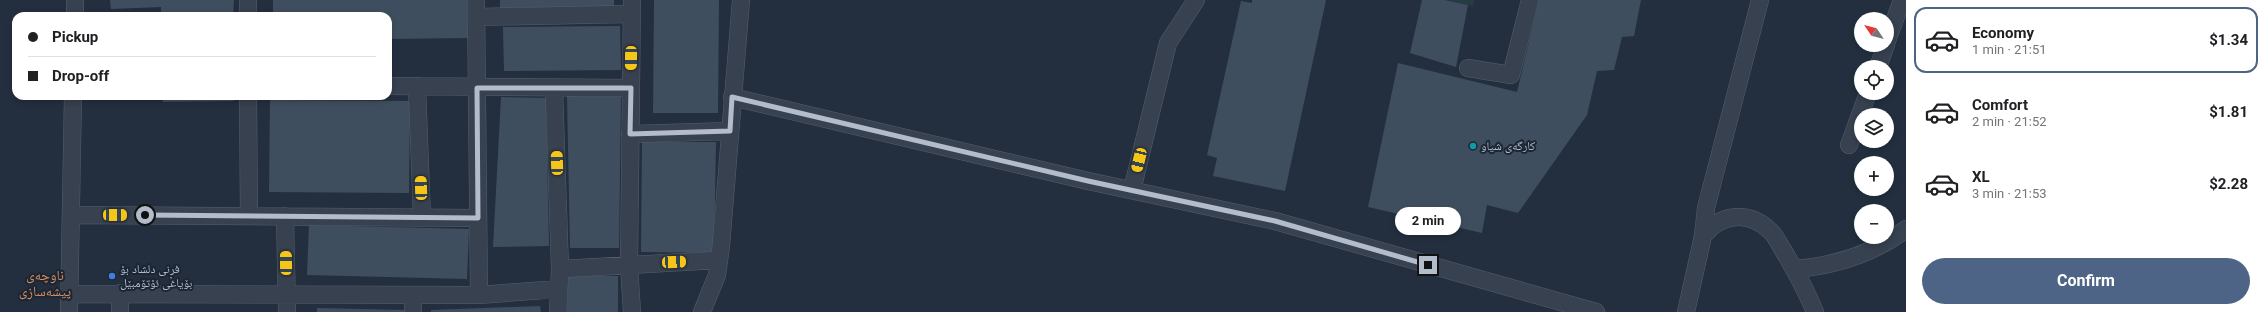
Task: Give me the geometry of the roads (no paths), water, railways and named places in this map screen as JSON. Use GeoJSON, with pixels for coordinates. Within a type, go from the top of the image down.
{"type":"FeatureCollection","features":[{"type":"Feature","properties":{"kind":"street"},"geometry":{"type":"LineString","coordinates":[[75,0],[75,12]]}},
{"type":"Feature","properties":{"kind":"street"},"geometry":{"type":"LineString","coordinates":[[248,0],[248,12]]}},
{"type":"Feature","properties":{"kind":"street"},"geometry":{"type":"LineString","coordinates":[[476,0],[479,295]]}},
{"type":"Feature","properties":{"kind":"street"},"geometry":{"type":"LineString","coordinates":[[702,312],[717,275],[719,260],[741,0]]}},
{"type":"Feature","properties":{"kind":"street"},"geometry":{"type":"LineString","coordinates":[[1132,190],[1168,43],[1196,0]]}},
{"type":"Feature","properties":{"kind":"street"},"geometry":{"type":"LineString","coordinates":[[1468,68],[1511,75],[1530,0]]}},
{"type":"Feature","properties":{"kind":"street"},"geometry":{"type":"LineString","coordinates":[[1686,312],[1699,247],[1703,236],[1706,208],[1760,0]]}},
{"type":"Feature","properties":{"kind":"street"},"geometry":{"type":"LineString","coordinates":[[1894,22],[1902,0]]}},
{"type":"Feature","properties":{"kind":"street"},"geometry":{"type":"LineString","coordinates":[[477,17],[632,7],[630,134],[630,265],[632,312]]}},
{"type":"Feature","properties":{"kind":"street"},"geometry":{"type":"LineString","coordinates":[[392,86],[477,88],[631,88]]}},
{"type":"Feature","properties":{"kind":"street"},"geometry":{"type":"LineString","coordinates":[[417,86],[422,218]]}},
{"type":"Feature","properties":{"kind":"street"},"geometry":{"type":"LineString","coordinates":[[554,88],[560,269],[558,312]]}},
{"type":"Feature","properties":{"kind":"street"},"geometry":{"type":"LineString","coordinates":[[732,97],[1132,190],[1275,221],[1596,312]]}},
{"type":"Feature","properties":{"kind":"street"},"geometry":{"type":"LineString","coordinates":[[69,312],[73,100]]}},
{"type":"Feature","properties":{"kind":"street"},"geometry":{"type":"LineString","coordinates":[[248,100],[249,216]]}},
{"type":"Feature","properties":{"kind":"street"},"geometry":{"type":"LineString","coordinates":[[1849,145],[1865,100]]}},
{"type":"Feature","properties":{"kind":"street"},"geometry":{"type":"LineString","coordinates":[[630,134],[730,131]]}},
{"type":"Feature","properties":{"kind":"street"},"geometry":{"type":"LineString","coordinates":[[71,215],[478,218]]}},
{"type":"Feature","properties":{"kind":"street"},"geometry":{"type":"LineString","coordinates":[[285,216],[287,312]]}},
{"type":"Feature","properties":{"kind":"street"},"geometry":{"type":"LineString","coordinates":[[1703,236],[1710,227],[1720,220],[1731,217],[1742,217],[1757,221],[1770,230],[1794,269],[1815,312]]}},
{"type":"Feature","properties":{"kind":"street"},"geometry":{"type":"LineString","coordinates":[[1794,269],[1825,265],[1847,259],[1868,251],[1906,229]]}},
{"type":"Feature","properties":{"kind":"street"},"geometry":{"type":"LineString","coordinates":[[560,269],[719,260]]}},
{"type":"Feature","properties":{"kind":"street"},"geometry":{"type":"LineString","coordinates":[[69,294],[479,295],[558,289]]}},
{"type":"Feature","properties":{"kind":"street"},"geometry":{"type":"LineString","coordinates":[[120,293],[120,312]]}},
{"type":"Feature","properties":{"kind":"street"},"geometry":{"type":"LineString","coordinates":[[412,295],[413,312]]}},
{"type":"Feature","properties":{"kind":"place","name":"کارگەی شیاو"},"geometry":{"type":"Point","coordinates":[1473,146]}},
{"type":"Feature","properties":{"kind":"place","name":"فڕنی دلشاد بۆ بۆیاغی ئۆتۆمبێل"},"geometry":{"type":"Point","coordinates":[112,276]}},
{"type":"Feature","properties":{"kind":"district","name":"ناوچەی پیشەسازی"},"geometry":{"type":"Point","coordinates":[45,284]}}]}
